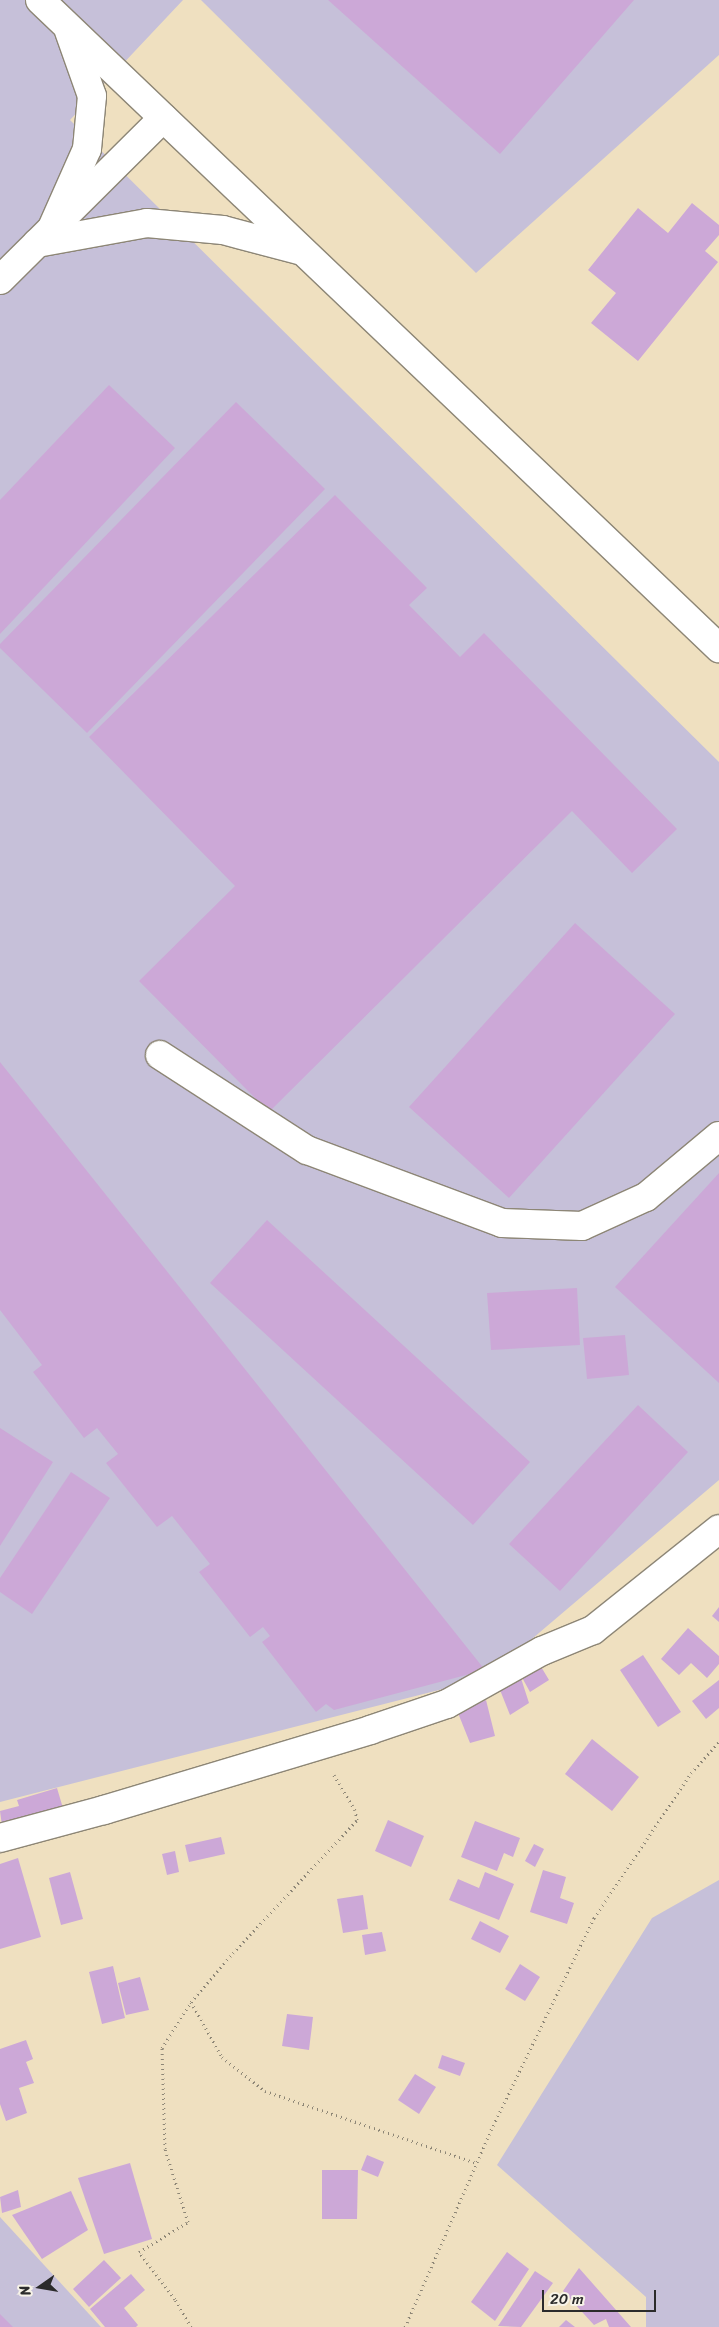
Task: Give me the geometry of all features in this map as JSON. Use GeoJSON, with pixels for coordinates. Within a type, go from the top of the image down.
{"type":"FeatureCollection","features":[{"type":"Feature","properties":{"kind":"main road"},"geometry":{"type":"LineString","coordinates":[[40,0],[719,648]]}},
{"type":"Feature","properties":{"kind":"main road"},"geometry":{"type":"LineString","coordinates":[[44,236],[87,149],[92,96],[68,27]]}},
{"type":"Feature","properties":{"kind":"main road"},"geometry":{"type":"LineString","coordinates":[[0,280],[163,118]]}},
{"type":"Feature","properties":{"kind":"main road"},"geometry":{"type":"LineString","coordinates":[[44,236],[147,223],[223,230],[306,252]]}},
{"type":"Feature","properties":{"kind":"main road"},"geometry":{"type":"LineString","coordinates":[[160,1055],[307,1150],[502,1223],[582,1226],[646,1197],[719,1136]]}},
{"type":"Feature","properties":{"kind":"main road"},"geometry":{"type":"LineString","coordinates":[[0,1838],[104,1810],[447,1704],[542,1651],[593,1630],[667,1573],[719,1529]]}},
{"type":"Feature","properties":{"kind":"path"},"geometry":{"type":"LineString","coordinates":[[405,2327],[476,2164],[594,1918],[691,1772],[719,1742]]}},
{"type":"Feature","properties":{"kind":"path"},"geometry":{"type":"LineString","coordinates":[[192,2327],[174,2299],[138,2252],[188,2222],[164,2149],[162,2048],[191,2002],[233,1953],[357,1820],[355,1810],[316,1746]]}},
{"type":"Feature","properties":{"kind":"path"},"geometry":{"type":"LineString","coordinates":[[191,2002],[222,2057],[265,2091],[476,2164]]}},
{"type":"Feature","properties":{"kind":"shaded area"},"geometry":{"type":"Polygon","coordinates":[[[0,0],[183,0],[70,120],[719,762],[719,1480],[486,1678],[0,1802],[0,0]]]}},
{"type":"Feature","properties":{"kind":"shaded area"},"geometry":{"type":"Polygon","coordinates":[[[201,0],[719,0],[719,55],[476,273],[201,0]]]}},
{"type":"Feature","properties":{"kind":"shaded area"},"geometry":{"type":"Polygon","coordinates":[[[719,1880],[719,2327],[646,2327],[646,2297],[497,2165],[652,1918],[719,1880]]]}},
{"type":"Feature","properties":{"kind":"shaded area"},"geometry":{"type":"Polygon","coordinates":[[[0,2217],[101,2327],[0,2327],[0,2217]]]}},
{"type":"Feature","properties":{"kind":"building"},"geometry":{"type":"Polygon","coordinates":[[[328,0],[634,0],[500,154],[328,0]]]}},
{"type":"Feature","properties":{"kind":"building"},"geometry":{"type":"Polygon","coordinates":[[[692,203],[719,225],[719,235],[705,251],[718,262],[638,361],[591,323],[616,293],[588,270],[638,208],[668,233],[692,203]]]}},
{"type":"Feature","properties":{"kind":"building"},"geometry":{"type":"Polygon","coordinates":[[[109,385],[175,448],[0,634],[0,500],[109,385]]]}},
{"type":"Feature","properties":{"kind":"building"},"geometry":{"type":"Polygon","coordinates":[[[236,402],[325,489],[87,733],[0,648],[0,644],[236,402]]]}},
{"type":"Feature","properties":{"kind":"building"},"geometry":{"type":"Polygon","coordinates":[[[335,495],[427,588],[409,605],[460,657],[484,633],[677,829],[632,873],[572,811],[269,1112],[139,981],[235,886],[89,737],[335,495]]]}},
{"type":"Feature","properties":{"kind":"building"},"geometry":{"type":"Polygon","coordinates":[[[575,923],[675,1014],[509,1198],[409,1107],[575,923]]]}},
{"type":"Feature","properties":{"kind":"building"},"geometry":{"type":"Polygon","coordinates":[[[0,1062],[485,1670],[334,1710],[326,1704],[316,1712],[262,1642],[270,1636],[263,1627],[250,1637],[199,1572],[210,1564],[172,1516],[157,1527],[106,1463],[118,1454],[97,1428],[84,1438],[33,1372],[42,1365],[0,1310],[0,1062]]]}},
{"type":"Feature","properties":{"kind":"building"},"geometry":{"type":"Polygon","coordinates":[[[719,1173],[719,1383],[615,1287],[719,1173]]]}},
{"type":"Feature","properties":{"kind":"building"},"geometry":{"type":"Polygon","coordinates":[[[267,1220],[530,1462],[473,1525],[210,1283],[267,1220]]]}},
{"type":"Feature","properties":{"kind":"building"},"geometry":{"type":"Polygon","coordinates":[[[577,1288],[580,1345],[491,1350],[487,1293],[577,1288]]]}},
{"type":"Feature","properties":{"kind":"building"},"geometry":{"type":"Polygon","coordinates":[[[625,1335],[629,1375],[587,1379],[583,1338],[625,1335]]]}},
{"type":"Feature","properties":{"kind":"building"},"geometry":{"type":"Polygon","coordinates":[[[638,1405],[688,1452],[560,1591],[509,1544],[638,1405]]]}},
{"type":"Feature","properties":{"kind":"building"},"geometry":{"type":"Polygon","coordinates":[[[0,1428],[53,1462],[0,1546],[0,1428]]]}},
{"type":"Feature","properties":{"kind":"building"},"geometry":{"type":"Polygon","coordinates":[[[71,1472],[110,1498],[32,1614],[0,1592],[0,1578],[71,1472]]]}},
{"type":"Feature","properties":{"kind":"building"},"geometry":{"type":"Polygon","coordinates":[[[719,1607],[719,1622],[712,1616],[719,1607]]]}},
{"type":"Feature","properties":{"kind":"building"},"geometry":{"type":"Polygon","coordinates":[[[688,1628],[719,1656],[719,1664],[707,1678],[691,1663],[679,1675],[661,1659],[688,1628]]]}},
{"type":"Feature","properties":{"kind":"building"},"geometry":{"type":"Polygon","coordinates":[[[643,1655],[681,1712],[658,1727],[620,1670],[643,1655]]]}},
{"type":"Feature","properties":{"kind":"building"},"geometry":{"type":"Polygon","coordinates":[[[537,1660],[549,1680],[530,1692],[519,1672],[529,1703],[510,1715],[498,1685],[537,1660]]]}},
{"type":"Feature","properties":{"kind":"building"},"geometry":{"type":"Polygon","coordinates":[[[719,1680],[719,1708],[706,1719],[692,1701],[719,1680]]]}},
{"type":"Feature","properties":{"kind":"building"},"geometry":{"type":"Polygon","coordinates":[[[486,1700],[495,1736],[470,1743],[458,1713],[486,1700]]]}},
{"type":"Feature","properties":{"kind":"building"},"geometry":{"type":"Polygon","coordinates":[[[592,1739],[639,1777],[612,1811],[565,1774],[592,1739]]]}},
{"type":"Feature","properties":{"kind":"building"},"geometry":{"type":"Polygon","coordinates":[[[57,1788],[65,1815],[3,1833],[0,1811],[19,1806],[17,1800],[57,1788]]]}},
{"type":"Feature","properties":{"kind":"building"},"geometry":{"type":"Polygon","coordinates":[[[388,1820],[424,1836],[411,1867],[375,1851],[388,1820]]]}},
{"type":"Feature","properties":{"kind":"building"},"geometry":{"type":"Polygon","coordinates":[[[475,1821],[520,1838],[513,1857],[504,1853],[497,1871],[461,1857],[475,1821]]]}},
{"type":"Feature","properties":{"kind":"building"},"geometry":{"type":"Polygon","coordinates":[[[221,1837],[225,1854],[189,1862],[185,1845],[221,1837]]]}},
{"type":"Feature","properties":{"kind":"building"},"geometry":{"type":"Polygon","coordinates":[[[534,1844],[544,1849],[535,1867],[525,1861],[534,1844]]]}},
{"type":"Feature","properties":{"kind":"building"},"geometry":{"type":"Polygon","coordinates":[[[175,1851],[179,1872],[167,1875],[162,1854],[175,1851]]]}},
{"type":"Feature","properties":{"kind":"building"},"geometry":{"type":"Polygon","coordinates":[[[18,1858],[41,1937],[0,1949],[0,1864],[18,1858]]]}},
{"type":"Feature","properties":{"kind":"building"},"geometry":{"type":"Polygon","coordinates":[[[543,1870],[566,1877],[560,1898],[574,1903],[567,1924],[530,1912],[543,1870]]]}},
{"type":"Feature","properties":{"kind":"building"},"geometry":{"type":"Polygon","coordinates":[[[70,1872],[83,1919],[61,1925],[49,1878],[70,1872]]]}},
{"type":"Feature","properties":{"kind":"building"},"geometry":{"type":"Polygon","coordinates":[[[485,1872],[514,1884],[499,1920],[449,1900],[458,1879],[479,1888],[485,1872]]]}},
{"type":"Feature","properties":{"kind":"building"},"geometry":{"type":"Polygon","coordinates":[[[363,1895],[368,1929],[343,1933],[337,1899],[363,1895]]]}},
{"type":"Feature","properties":{"kind":"building"},"geometry":{"type":"Polygon","coordinates":[[[480,1921],[509,1936],[500,1953],[471,1939],[480,1921]]]}},
{"type":"Feature","properties":{"kind":"building"},"geometry":{"type":"Polygon","coordinates":[[[382,1932],[386,1951],[365,1955],[362,1935],[382,1932]]]}},
{"type":"Feature","properties":{"kind":"building"},"geometry":{"type":"Polygon","coordinates":[[[520,1964],[540,1977],[525,2001],[505,1989],[520,1964]]]}},
{"type":"Feature","properties":{"kind":"building"},"geometry":{"type":"Polygon","coordinates":[[[113,1966],[125,2018],[102,2024],[89,1972],[113,1966]]]}},
{"type":"Feature","properties":{"kind":"building"},"geometry":{"type":"Polygon","coordinates":[[[140,1977],[149,2010],[126,2015],[118,1983],[140,1977]]]}},
{"type":"Feature","properties":{"kind":"building"},"geometry":{"type":"Polygon","coordinates":[[[287,2014],[313,2017],[309,2050],[282,2046],[287,2014]]]}},
{"type":"Feature","properties":{"kind":"building"},"geometry":{"type":"Polygon","coordinates":[[[26,2040],[33,2059],[26,2062],[34,2083],[19,2088],[27,2113],[6,2121],[0,2104],[0,2049],[26,2040]]]}},
{"type":"Feature","properties":{"kind":"building"},"geometry":{"type":"Polygon","coordinates":[[[442,2055],[465,2063],[460,2076],[438,2068],[442,2055]]]}},
{"type":"Feature","properties":{"kind":"building"},"geometry":{"type":"Polygon","coordinates":[[[415,2074],[436,2087],[419,2114],[398,2100],[415,2074]]]}},
{"type":"Feature","properties":{"kind":"building"},"geometry":{"type":"Polygon","coordinates":[[[367,2155],[384,2162],[378,2177],[361,2170],[367,2155]]]}},
{"type":"Feature","properties":{"kind":"building"},"geometry":{"type":"Polygon","coordinates":[[[130,2163],[152,2239],[104,2254],[78,2178],[130,2163]]]}},
{"type":"Feature","properties":{"kind":"building"},"geometry":{"type":"Polygon","coordinates":[[[322,2170],[358,2170],[357,2219],[322,2219],[322,2170]]]}},
{"type":"Feature","properties":{"kind":"building"},"geometry":{"type":"Polygon","coordinates":[[[18,2190],[21,2207],[2,2213],[0,2197],[18,2190]]]}},
{"type":"Feature","properties":{"kind":"building"},"geometry":{"type":"Polygon","coordinates":[[[71,2191],[88,2230],[42,2259],[12,2215],[71,2191]]]}},
{"type":"Feature","properties":{"kind":"building"},"geometry":{"type":"Polygon","coordinates":[[[507,2252],[529,2269],[495,2321],[471,2302],[507,2252]]]}},
{"type":"Feature","properties":{"kind":"building"},"geometry":{"type":"Polygon","coordinates":[[[104,2260],[121,2278],[89,2307],[73,2289],[104,2260]]]}},
{"type":"Feature","properties":{"kind":"building"},"geometry":{"type":"Polygon","coordinates":[[[579,2268],[631,2327],[609,2327],[606,2319],[594,2325],[563,2291],[579,2268]]]}},
{"type":"Feature","properties":{"kind":"building"},"geometry":{"type":"Polygon","coordinates":[[[535,2271],[553,2283],[521,2327],[498,2326],[535,2271]]]}},
{"type":"Feature","properties":{"kind":"building"},"geometry":{"type":"Polygon","coordinates":[[[131,2274],[145,2290],[124,2308],[138,2325],[136,2327],[105,2327],[90,2309],[131,2274]]]}},
{"type":"Feature","properties":{"kind":"building"},"geometry":{"type":"Polygon","coordinates":[[[0,2314],[13,2327],[0,2327],[0,2314]]]}},
{"type":"Feature","properties":{"kind":"building"},"geometry":{"type":"Polygon","coordinates":[[[566,2320],[575,2327],[559,2327],[566,2320]]]}}]}
